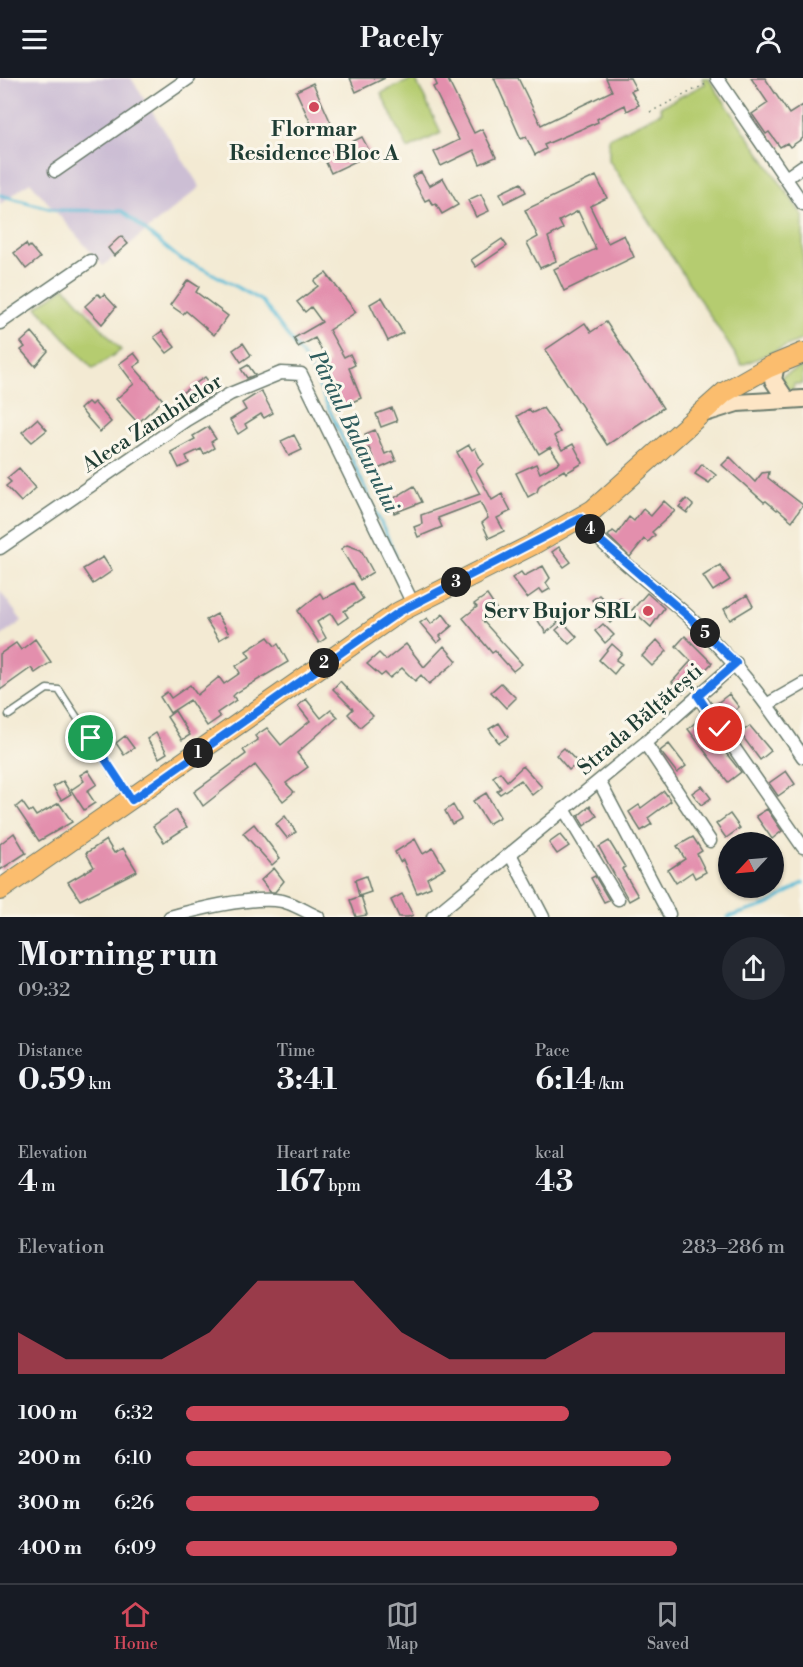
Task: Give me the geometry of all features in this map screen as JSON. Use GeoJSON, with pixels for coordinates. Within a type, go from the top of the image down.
{"type":"FeatureCollection","features":[{"type":"Feature","properties":{"kind":"main road"},"geometry":{"type":"LineString","coordinates":[[0,890],[412,604],[532,545],[581,518],[617,491],[725,392],[776,364],[803,353]]}},
{"type":"Feature","properties":{"kind":"street"},"geometry":{"type":"LineString","coordinates":[[55,171],[154,100],[189,78]]}},
{"type":"Feature","properties":{"kind":"street"},"geometry":{"type":"LineString","coordinates":[[714,80],[803,204]]}},
{"type":"Feature","properties":{"kind":"street"},"geometry":{"type":"LineString","coordinates":[[786,178],[803,166]]}},
{"type":"Feature","properties":{"kind":"street"},"geometry":{"type":"LineString","coordinates":[[0,323],[90,261]]}},
{"type":"Feature","properties":{"kind":"street"},"geometry":{"type":"LineString","coordinates":[[776,364],[774,383],[785,398]]}},
{"type":"Feature","properties":{"kind":"street","name":"Aleea Zambilelor"},"geometry":{"type":"LineString","coordinates":[[0,548],[186,420],[230,394],[281,373],[301,374],[412,604]]}},
{"type":"Feature","properties":{"kind":"street"},"geometry":{"type":"LineString","coordinates":[[696,417],[724,406],[785,398],[803,399]]}},
{"type":"Feature","properties":{"kind":"street","name":"Strada Bălțătești"},"geometry":{"type":"LineString","coordinates":[[433,917],[645,743],[736,663],[689,617],[594,535],[581,518]]}},
{"type":"Feature","properties":{"kind":"street"},"geometry":{"type":"LineString","coordinates":[[736,663],[768,704],[803,757]]}},
{"type":"Feature","properties":{"kind":"street"},"geometry":{"type":"LineString","coordinates":[[768,704],[803,684]]}},
{"type":"Feature","properties":{"kind":"street"},"geometry":{"type":"LineString","coordinates":[[698,696],[803,847]]}},
{"type":"Feature","properties":{"kind":"street"},"geometry":{"type":"LineString","coordinates":[[645,743],[710,841]]}},
{"type":"Feature","properties":{"kind":"street"},"geometry":{"type":"LineString","coordinates":[[599,781],[669,914]]}},
{"type":"Feature","properties":{"kind":"street"},"geometry":{"type":"LineString","coordinates":[[564,809],[618,898]]}},
{"type":"Feature","properties":{"kind":"street"},"geometry":{"type":"LineString","coordinates":[[510,854],[543,917]]}},
{"type":"Feature","properties":{"kind":"street"},"geometry":{"type":"LineString","coordinates":[[170,917],[237,903],[276,900],[318,917]]}},
{"type":"Feature","properties":{"kind":"lane"},"geometry":{"type":"LineString","coordinates":[[9,715],[47,689],[59,690],[132,800]]}},
{"type":"Feature","properties":{"kind":"path"},"geometry":{"type":"LineString","coordinates":[[650,112],[714,80]]}},
{"type":"Feature","properties":{"kind":"shaded area"},"geometry":{"type":"Polygon","coordinates":[[[0,78],[131,78],[200,187],[103,266],[30,182],[0,204],[0,78]]]}},
{"type":"Feature","properties":{"kind":"shaded area"},"geometry":{"type":"Polygon","coordinates":[[[0,591],[22,621],[0,637],[0,591]]]}},
{"type":"Feature","properties":{"kind":"green space"},"geometry":{"type":"Polygon","coordinates":[[[415,78],[441,133],[408,149],[381,93],[415,78]]]}},
{"type":"Feature","properties":{"kind":"green space"},"geometry":{"type":"Polygon","coordinates":[[[702,78],[708,78],[803,216],[803,339],[742,365],[609,160],[609,138],[662,112],[660,107],[705,84],[702,78]]]}},
{"type":"Feature","properties":{"kind":"green space"},"geometry":{"type":"Polygon","coordinates":[[[65,287],[121,350],[93,369],[37,307],[65,287]]]}},
{"type":"Feature","properties":{"kind":"green space"},"geometry":{"type":"Polygon","coordinates":[[[803,366],[803,384],[794,384],[793,390],[787,389],[781,380],[782,376],[803,366]]]}},
{"type":"Feature","properties":{"kind":"building"},"geometry":{"type":"Polygon","coordinates":[[[350,78],[385,78],[356,92],[350,78]]]}},
{"type":"Feature","properties":{"kind":"building"},"geometry":{"type":"Polygon","coordinates":[[[434,78],[447,78],[474,133],[482,129],[496,157],[480,164],[474,150],[441,166],[434,152],[459,140],[433,87],[437,85],[434,78]]]}},
{"type":"Feature","properties":{"kind":"building"},"geometry":{"type":"Polygon","coordinates":[[[494,78],[518,78],[541,125],[612,91],[606,78],[630,78],[636,89],[631,91],[639,105],[627,111],[625,105],[597,119],[598,122],[544,145],[546,149],[535,155],[526,137],[521,139],[494,78]]]}},
{"type":"Feature","properties":{"kind":"building"},"geometry":{"type":"Polygon","coordinates":[[[751,78],[765,78],[789,114],[803,105],[803,138],[790,147],[787,143],[780,147],[769,132],[766,134],[752,114],[768,103],[751,78]]]}},
{"type":"Feature","properties":{"kind":"building","name":"Flormar Residence Bloc A"},"geometry":{"type":"Polygon","coordinates":[[[313,83],[331,123],[314,130],[296,91],[313,83]]]}},
{"type":"Feature","properties":{"kind":"building"},"geometry":{"type":"Polygon","coordinates":[[[362,137],[371,154],[331,173],[323,156],[362,137]]]}},
{"type":"Feature","properties":{"kind":"building"},"geometry":{"type":"Polygon","coordinates":[[[421,172],[429,186],[443,178],[458,205],[442,214],[436,204],[433,205],[429,199],[425,201],[412,177],[421,172]]]}},
{"type":"Feature","properties":{"kind":"building"},"geometry":{"type":"Polygon","coordinates":[[[596,176],[607,198],[590,206],[608,243],[624,235],[634,257],[564,291],[554,269],[596,249],[578,211],[559,221],[563,229],[548,237],[556,261],[540,268],[527,243],[538,237],[525,210],[596,176]]]}},
{"type":"Feature","properties":{"kind":"building"},"geometry":{"type":"Polygon","coordinates":[[[521,183],[526,192],[504,203],[500,193],[521,183]]]}},
{"type":"Feature","properties":{"kind":"building"},"geometry":{"type":"Polygon","coordinates":[[[481,194],[489,211],[476,217],[468,200],[481,194]]]}},
{"type":"Feature","properties":{"kind":"building"},"geometry":{"type":"Polygon","coordinates":[[[121,236],[128,244],[114,256],[108,248],[121,236]]]}},
{"type":"Feature","properties":{"kind":"building"},"geometry":{"type":"Polygon","coordinates":[[[502,239],[507,246],[476,267],[471,260],[502,239]]]}},
{"type":"Feature","properties":{"kind":"building"},"geometry":{"type":"Polygon","coordinates":[[[26,244],[40,258],[26,269],[14,253],[26,244]]]}},
{"type":"Feature","properties":{"kind":"building"},"geometry":{"type":"Polygon","coordinates":[[[326,273],[356,312],[329,330],[344,357],[350,354],[355,365],[349,368],[361,398],[339,408],[321,367],[329,363],[315,338],[298,347],[294,338],[322,322],[311,307],[305,312],[297,302],[318,286],[314,281],[326,273]]]}},
{"type":"Feature","properties":{"kind":"building"},"geometry":{"type":"Polygon","coordinates":[[[188,280],[199,287],[196,292],[228,316],[214,335],[186,311],[183,314],[170,305],[188,280]]]}},
{"type":"Feature","properties":{"kind":"building"},"geometry":{"type":"Polygon","coordinates":[[[98,294],[101,297],[104,294],[116,307],[102,324],[85,306],[98,294]]]}},
{"type":"Feature","properties":{"kind":"building"},"geometry":{"type":"Polygon","coordinates":[[[382,297],[403,333],[388,341],[370,304],[382,297]]]}},
{"type":"Feature","properties":{"kind":"building"},"geometry":{"type":"Polygon","coordinates":[[[606,322],[663,408],[607,445],[545,350],[585,323],[591,332],[606,322]]]}},
{"type":"Feature","properties":{"kind":"building"},"geometry":{"type":"Polygon","coordinates":[[[162,331],[175,347],[167,353],[154,337],[162,331]]]}},
{"type":"Feature","properties":{"kind":"building"},"geometry":{"type":"Polygon","coordinates":[[[32,332],[48,351],[35,366],[21,350],[25,347],[21,342],[32,332]]]}},
{"type":"Feature","properties":{"kind":"building"},"geometry":{"type":"Polygon","coordinates":[[[243,343],[251,355],[241,362],[233,350],[243,343]]]}},
{"type":"Feature","properties":{"kind":"building"},"geometry":{"type":"Polygon","coordinates":[[[134,353],[141,362],[134,367],[163,400],[138,423],[116,399],[134,384],[119,364],[134,353]]]}},
{"type":"Feature","properties":{"kind":"building"},"geometry":{"type":"Polygon","coordinates":[[[248,365],[255,375],[247,378],[241,369],[248,365]]]}},
{"type":"Feature","properties":{"kind":"building"},"geometry":{"type":"Polygon","coordinates":[[[205,377],[217,392],[187,410],[176,397],[205,377]]]}},
{"type":"Feature","properties":{"kind":"building"},"geometry":{"type":"Polygon","coordinates":[[[261,391],[273,413],[264,418],[261,414],[245,424],[247,428],[238,434],[230,420],[246,410],[242,403],[261,391]]]}},
{"type":"Feature","properties":{"kind":"building"},"geometry":{"type":"Polygon","coordinates":[[[88,402],[91,405],[94,402],[111,422],[100,432],[80,409],[88,402]]]}},
{"type":"Feature","properties":{"kind":"building"},"geometry":{"type":"Polygon","coordinates":[[[392,408],[397,421],[381,427],[376,414],[392,408]]]}},
{"type":"Feature","properties":{"kind":"building"},"geometry":{"type":"Polygon","coordinates":[[[543,408],[560,432],[554,436],[562,450],[573,444],[583,463],[566,473],[564,470],[549,479],[539,486],[537,492],[528,497],[516,473],[536,464],[540,473],[560,462],[550,447],[539,454],[517,416],[529,409],[532,413],[543,408]]]}},
{"type":"Feature","properties":{"kind":"building"},"geometry":{"type":"Polygon","coordinates":[[[37,419],[47,430],[32,442],[22,432],[37,419]]]}},
{"type":"Feature","properties":{"kind":"building"},"geometry":{"type":"Polygon","coordinates":[[[208,427],[216,439],[211,442],[214,448],[204,454],[201,449],[186,456],[189,463],[179,468],[171,452],[195,439],[193,436],[208,427]]]}},
{"type":"Feature","properties":{"kind":"building"},"geometry":{"type":"Polygon","coordinates":[[[375,430],[385,454],[392,451],[396,461],[378,469],[369,448],[363,451],[359,443],[368,439],[365,434],[375,430]]]}},
{"type":"Feature","properties":{"kind":"building"},"geometry":{"type":"Polygon","coordinates":[[[294,435],[302,450],[289,456],[281,441],[294,435]]]}},
{"type":"Feature","properties":{"kind":"building"},"geometry":{"type":"Polygon","coordinates":[[[469,445],[472,450],[475,448],[483,464],[476,470],[492,500],[502,494],[511,511],[497,518],[504,531],[489,538],[482,523],[488,518],[480,502],[438,518],[442,527],[418,537],[414,527],[422,524],[421,515],[480,494],[457,452],[469,445]]]}},
{"type":"Feature","properties":{"kind":"building"},"geometry":{"type":"Polygon","coordinates":[[[730,457],[755,482],[762,473],[769,472],[768,478],[803,505],[792,521],[778,509],[764,502],[722,465],[730,457]]]}},
{"type":"Feature","properties":{"kind":"building"},"geometry":{"type":"Polygon","coordinates":[[[702,464],[716,475],[709,483],[695,474],[702,464]]]}},
{"type":"Feature","properties":{"kind":"building"},"geometry":{"type":"Polygon","coordinates":[[[19,468],[36,488],[21,502],[6,486],[11,482],[7,478],[19,468]]]}},
{"type":"Feature","properties":{"kind":"building"},"geometry":{"type":"Polygon","coordinates":[[[414,486],[422,502],[394,513],[389,501],[414,486]]]}},
{"type":"Feature","properties":{"kind":"building"},"geometry":{"type":"Polygon","coordinates":[[[686,499],[693,505],[687,513],[679,507],[686,499]]]}},
{"type":"Feature","properties":{"kind":"building"},"geometry":{"type":"Polygon","coordinates":[[[664,501],[675,511],[652,532],[655,535],[648,542],[644,539],[630,557],[608,536],[613,531],[617,534],[629,517],[634,521],[643,509],[651,516],[664,501]]]}},
{"type":"Feature","properties":{"kind":"building"},"geometry":{"type":"Polygon","coordinates":[[[347,545],[361,550],[373,572],[360,580],[341,549],[347,545]]]}},
{"type":"Feature","properties":{"kind":"building"},"geometry":{"type":"Polygon","coordinates":[[[559,547],[571,562],[564,567],[552,552],[559,547]]]}},
{"type":"Feature","properties":{"kind":"building"},"geometry":{"type":"Polygon","coordinates":[[[103,557],[112,571],[93,584],[83,569],[103,557]]]}},
{"type":"Feature","properties":{"kind":"building"},"geometry":{"type":"Polygon","coordinates":[[[720,565],[730,580],[713,591],[703,576],[720,565]]]}},
{"type":"Feature","properties":{"kind":"building"},"geometry":{"type":"Polygon","coordinates":[[[543,566],[550,578],[546,583],[550,589],[543,593],[540,589],[527,598],[512,578],[521,572],[524,576],[543,566]]]}},
{"type":"Feature","properties":{"kind":"building"},"geometry":{"type":"Polygon","coordinates":[[[353,583],[363,599],[344,611],[348,617],[338,624],[331,613],[317,622],[326,638],[319,643],[298,611],[320,593],[324,599],[353,583]]]}},
{"type":"Feature","properties":{"kind":"building"},"geometry":{"type":"Polygon","coordinates":[[[647,593],[664,608],[651,627],[632,610],[647,593]]]}},
{"type":"Feature","properties":{"kind":"building"},"geometry":{"type":"Polygon","coordinates":[[[487,595],[497,610],[482,620],[522,664],[513,671],[495,651],[492,653],[463,618],[477,607],[474,604],[487,595]]]}},
{"type":"Feature","properties":{"kind":"building"},"geometry":{"type":"Polygon","coordinates":[[[599,595],[611,606],[620,598],[628,608],[610,623],[592,600],[599,595]]]}},
{"type":"Feature","properties":{"kind":"building"},"geometry":{"type":"Polygon","coordinates":[[[747,595],[753,606],[730,620],[724,609],[747,595]]]}},
{"type":"Feature","properties":{"kind":"building"},"geometry":{"type":"Polygon","coordinates":[[[547,608],[558,623],[546,633],[535,616],[547,608]]]}},
{"type":"Feature","properties":{"kind":"building"},"geometry":{"type":"Polygon","coordinates":[[[217,614],[229,634],[219,640],[206,620],[217,614]]]}},
{"type":"Feature","properties":{"kind":"building"},"geometry":{"type":"Polygon","coordinates":[[[443,614],[452,626],[440,636],[442,639],[437,643],[420,623],[427,618],[431,624],[443,614]]]}},
{"type":"Feature","properties":{"kind":"building"},"geometry":{"type":"Polygon","coordinates":[[[564,623],[577,637],[569,644],[556,630],[564,623]]]}},
{"type":"Feature","properties":{"kind":"building"},"geometry":{"type":"Polygon","coordinates":[[[603,624],[614,635],[605,643],[595,631],[603,624]]]}},
{"type":"Feature","properties":{"kind":"building"},"geometry":{"type":"Polygon","coordinates":[[[685,636],[712,663],[683,693],[672,682],[691,661],[676,646],[685,636]]]}},
{"type":"Feature","properties":{"kind":"building"},"geometry":{"type":"Polygon","coordinates":[[[268,637],[275,646],[278,644],[288,662],[236,693],[233,696],[236,700],[217,713],[220,717],[207,726],[190,700],[170,713],[160,697],[167,692],[171,698],[190,685],[197,695],[219,677],[224,684],[240,673],[236,666],[250,657],[246,651],[268,637]]]}},
{"type":"Feature","properties":{"kind":"building"},"geometry":{"type":"Polygon","coordinates":[[[35,639],[51,662],[35,673],[31,668],[0,690],[0,654],[16,643],[21,650],[35,639]]]}},
{"type":"Feature","properties":{"kind":"building"},"geometry":{"type":"Polygon","coordinates":[[[657,640],[667,651],[652,666],[642,656],[657,640]]]}},
{"type":"Feature","properties":{"kind":"building"},"geometry":{"type":"Polygon","coordinates":[[[406,644],[424,667],[444,646],[457,661],[429,684],[421,675],[415,681],[402,668],[390,678],[385,673],[381,676],[367,664],[379,653],[386,660],[406,644]]]}},
{"type":"Feature","properties":{"kind":"building"},"geometry":{"type":"Polygon","coordinates":[[[612,644],[622,653],[616,660],[622,664],[614,674],[599,660],[612,644]]]}},
{"type":"Feature","properties":{"kind":"building"},"geometry":{"type":"Polygon","coordinates":[[[340,681],[373,716],[360,727],[348,714],[353,709],[333,689],[340,681]]]}},
{"type":"Feature","properties":{"kind":"building"},"geometry":{"type":"Polygon","coordinates":[[[501,683],[516,698],[506,708],[491,692],[501,683]]]}},
{"type":"Feature","properties":{"kind":"building"},"geometry":{"type":"Polygon","coordinates":[[[729,694],[739,707],[727,717],[716,704],[729,694]]]}},
{"type":"Feature","properties":{"kind":"building"},"geometry":{"type":"Polygon","coordinates":[[[306,699],[321,718],[331,710],[338,717],[297,753],[308,767],[286,783],[294,792],[283,801],[255,765],[203,806],[194,792],[246,754],[243,750],[258,740],[255,736],[267,728],[281,745],[310,721],[298,706],[306,699]]]}},
{"type":"Feature","properties":{"kind":"building"},"geometry":{"type":"Polygon","coordinates":[[[175,711],[190,735],[182,740],[167,717],[175,711]]]}},
{"type":"Feature","properties":{"kind":"building"},"geometry":{"type":"Polygon","coordinates":[[[634,714],[642,723],[636,728],[628,719],[634,714]]]}},
{"type":"Feature","properties":{"kind":"building"},"geometry":{"type":"Polygon","coordinates":[[[699,719],[741,772],[728,782],[688,729],[699,719]]]}},
{"type":"Feature","properties":{"kind":"building"},"geometry":{"type":"Polygon","coordinates":[[[499,723],[508,737],[499,743],[489,729],[499,723]]]}},
{"type":"Feature","properties":{"kind":"building"},"geometry":{"type":"Polygon","coordinates":[[[750,726],[771,751],[760,760],[740,733],[750,726]]]}},
{"type":"Feature","properties":{"kind":"building"},"geometry":{"type":"Polygon","coordinates":[[[156,733],[167,753],[159,758],[147,739],[156,733]]]}},
{"type":"Feature","properties":{"kind":"building"},"geometry":{"type":"Polygon","coordinates":[[[125,736],[134,748],[124,755],[116,743],[125,736]]]}},
{"type":"Feature","properties":{"kind":"building"},"geometry":{"type":"Polygon","coordinates":[[[669,744],[686,766],[677,773],[660,751],[669,744]]]}},
{"type":"Feature","properties":{"kind":"building"},"geometry":{"type":"Polygon","coordinates":[[[564,748],[578,763],[569,770],[556,755],[564,748]]]}},
{"type":"Feature","properties":{"kind":"building"},"geometry":{"type":"Polygon","coordinates":[[[523,766],[542,787],[532,795],[521,780],[500,794],[497,791],[501,788],[493,777],[500,772],[507,781],[523,766]]]}},
{"type":"Feature","properties":{"kind":"building"},"geometry":{"type":"Polygon","coordinates":[[[88,770],[97,784],[87,791],[95,803],[84,810],[71,790],[84,781],[80,775],[88,770]]]}},
{"type":"Feature","properties":{"kind":"building"},"geometry":{"type":"Polygon","coordinates":[[[786,771],[795,784],[778,796],[769,783],[786,771]]]}},
{"type":"Feature","properties":{"kind":"building"},"geometry":{"type":"Polygon","coordinates":[[[63,781],[71,794],[61,800],[53,787],[63,781]]]}},
{"type":"Feature","properties":{"kind":"building"},"geometry":{"type":"Polygon","coordinates":[[[702,786],[711,798],[701,805],[692,793],[702,786]]]}},
{"type":"Feature","properties":{"kind":"building"},"geometry":{"type":"Polygon","coordinates":[[[664,791],[671,801],[648,818],[652,824],[641,831],[629,812],[639,805],[641,808],[664,791]]]}},
{"type":"Feature","properties":{"kind":"building"},"geometry":{"type":"Polygon","coordinates":[[[486,793],[500,817],[488,824],[473,801],[486,793]]]}},
{"type":"Feature","properties":{"kind":"building"},"geometry":{"type":"Polygon","coordinates":[[[22,802],[29,812],[32,810],[36,816],[59,803],[72,822],[39,841],[16,807],[22,802]]]}},
{"type":"Feature","properties":{"kind":"building"},"geometry":{"type":"Polygon","coordinates":[[[453,805],[461,819],[452,824],[445,811],[453,805]]]}},
{"type":"Feature","properties":{"kind":"building"},"geometry":{"type":"Polygon","coordinates":[[[590,806],[597,816],[584,826],[578,816],[590,806]]]}},
{"type":"Feature","properties":{"kind":"building"},"geometry":{"type":"Polygon","coordinates":[[[767,809],[782,831],[767,832],[756,816],[767,809]]]}},
{"type":"Feature","properties":{"kind":"building"},"geometry":{"type":"Polygon","coordinates":[[[176,810],[187,827],[164,842],[153,826],[176,810]]]}},
{"type":"Feature","properties":{"kind":"building"},"geometry":{"type":"Polygon","coordinates":[[[730,814],[740,828],[734,832],[722,832],[716,824],[730,814]]]}},
{"type":"Feature","properties":{"kind":"building"},"geometry":{"type":"Polygon","coordinates":[[[285,816],[296,832],[287,838],[276,824],[285,816]]]}},
{"type":"Feature","properties":{"kind":"building"},"geometry":{"type":"Polygon","coordinates":[[[254,824],[280,858],[272,865],[243,833],[254,824]]]}},
{"type":"Feature","properties":{"kind":"building"},"geometry":{"type":"Polygon","coordinates":[[[14,833],[26,853],[0,870],[0,844],[14,833]]]}},
{"type":"Feature","properties":{"kind":"building"},"geometry":{"type":"Polygon","coordinates":[[[560,835],[569,846],[557,854],[549,843],[560,835]]]}},
{"type":"Feature","properties":{"kind":"building"},"geometry":{"type":"Polygon","coordinates":[[[693,837],[702,851],[697,854],[706,872],[695,878],[692,872],[676,883],[668,870],[685,859],[677,846],[693,837]]]}},
{"type":"Feature","properties":{"kind":"building"},"geometry":{"type":"Polygon","coordinates":[[[415,839],[423,854],[433,848],[445,868],[427,878],[431,887],[417,893],[403,860],[400,862],[395,852],[415,839]]]}},
{"type":"Feature","properties":{"kind":"building"},"geometry":{"type":"Polygon","coordinates":[[[106,840],[114,853],[123,848],[137,871],[80,900],[68,882],[94,867],[86,853],[106,840]]]}},
{"type":"Feature","properties":{"kind":"building"},"geometry":{"type":"Polygon","coordinates":[[[609,841],[625,867],[622,869],[638,896],[629,901],[599,847],[609,841]]]}},
{"type":"Feature","properties":{"kind":"building"},"geometry":{"type":"Polygon","coordinates":[[[274,868],[284,881],[275,892],[270,892],[261,880],[274,868]]]}},
{"type":"Feature","properties":{"kind":"building"},"geometry":{"type":"Polygon","coordinates":[[[366,876],[371,892],[359,896],[355,880],[366,876]]]}},
{"type":"Feature","properties":{"kind":"building"},"geometry":{"type":"Polygon","coordinates":[[[595,876],[609,900],[604,902],[591,878],[595,876]]]}},
{"type":"Feature","properties":{"kind":"building"},"geometry":{"type":"Polygon","coordinates":[[[402,894],[413,915],[408,917],[399,917],[391,900],[402,894]]]}},
{"type":"Feature","properties":{"kind":"building"},"geometry":{"type":"Polygon","coordinates":[[[361,896],[367,915],[356,917],[350,900],[361,896]]]}},
{"type":"Feature","properties":{"kind":"waterway","name":"Pârâul Balaurului"},"geometry":{"type":"LineString","coordinates":[[0,195],[56,210],[122,211],[180,259],[206,270],[262,301],[309,365],[396,556]]}},
{"type":"Feature","properties":{"kind":"waterway"},"geometry":{"type":"LineString","coordinates":[[728,917],[768,905],[803,883]]}},
{"type":"Feature","properties":{"kind":"place","name":"Flormar Residence Bloc A"},"geometry":{"type":"Point","coordinates":[314,107]}},
{"type":"Feature","properties":{"kind":"place","name":"Serv Bujor SRL"},"geometry":{"type":"Point","coordinates":[648,611]}},
{"type":"Feature","properties":{"kind":"route"},"geometry":{"type":"LineString","coordinates":[[91,738],[132,800],[399,612],[581,518],[594,535],[689,617],[736,663],[698,696],[720,729]]}}]}
